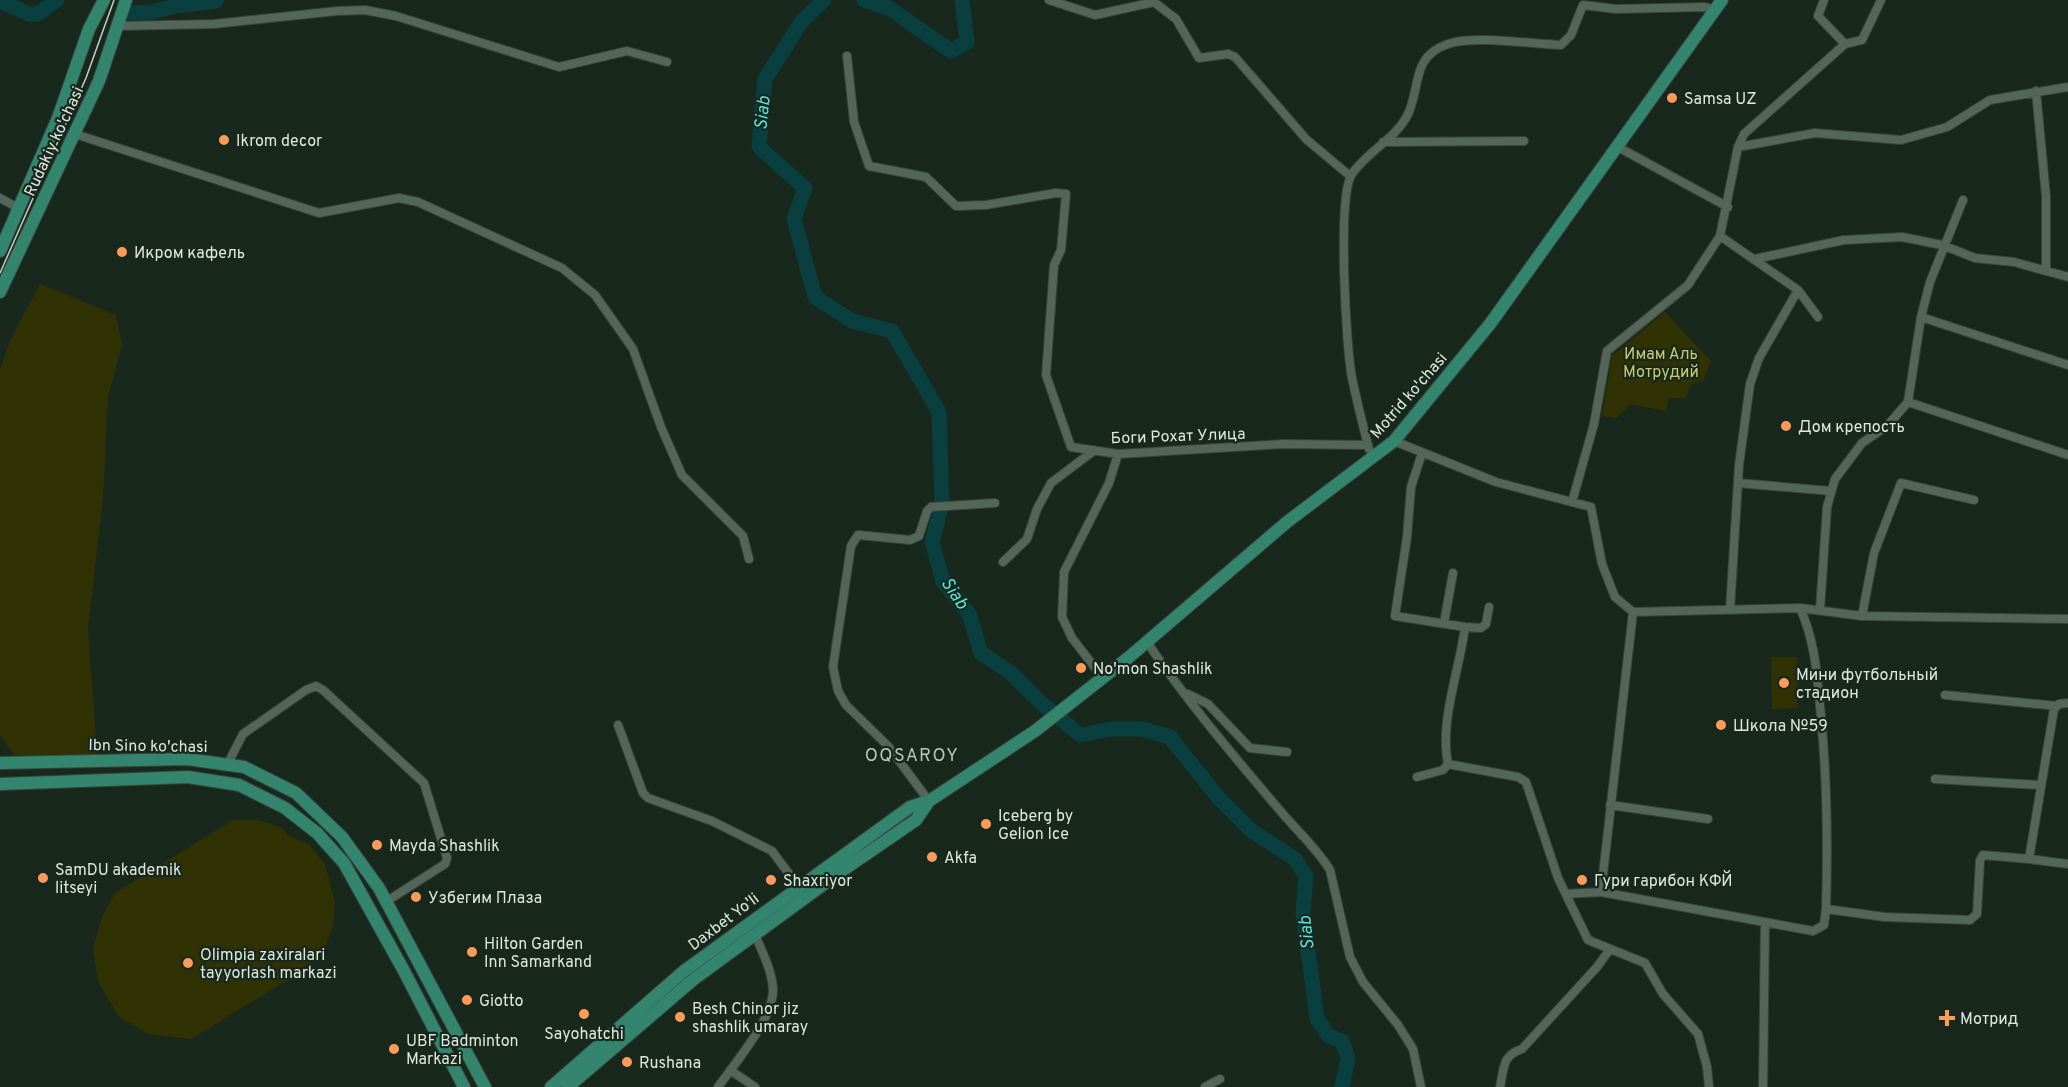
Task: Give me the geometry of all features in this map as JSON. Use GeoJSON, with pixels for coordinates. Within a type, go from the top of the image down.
{"type":"FeatureCollection","features":[{"type":"Feature","properties":{"kind":"main road","name":"Rudakiy ko'chasi"},"geometry":{"type":"LineString","coordinates":[[0,251],[58,118],[89,29],[104,0]]}},
{"type":"Feature","properties":{"kind":"main road","name":"Rudakiy ko'chasi"},"geometry":{"type":"LineString","coordinates":[[0,292],[99,81],[126,0]]}},
{"type":"Feature","properties":{"kind":"main road","name":"Motrid ko'chasi"},"geometry":{"type":"LineString","coordinates":[[1035,731],[1147,642],[1287,522],[1394,441],[1490,324],[1719,5]]}},
{"type":"Feature","properties":{"kind":"main road","name":"Daxbet Yo'li"},"geometry":{"type":"LineString","coordinates":[[551,1087],[684,971],[798,886],[910,807],[929,801],[1035,731]]}},
{"type":"Feature","properties":{"kind":"main road","name":"Ibn Sino ko'chasi"},"geometry":{"type":"LineString","coordinates":[[0,763],[187,759],[228,764],[262,774],[296,793],[328,821],[357,853],[387,901],[484,1087]]}},
{"type":"Feature","properties":{"kind":"main road","name":"Ibn Sino ko'chasi"},"geometry":{"type":"LineString","coordinates":[[0,784],[188,777],[239,785],[285,808],[317,833],[344,862],[464,1087]]}},
{"type":"Feature","properties":{"kind":"main road","name":"Daxbet Yo'li"},"geometry":{"type":"LineString","coordinates":[[568,1087],[668,1001],[846,868],[916,820],[929,801]]}},
{"type":"Feature","properties":{"kind":"street"},"geometry":{"type":"LineString","coordinates":[[1049,0],[1095,15],[1154,2],[1176,19],[1199,57],[1202,59],[1228,54],[1236,57],[1306,139],[1350,176]]}},
{"type":"Feature","properties":{"kind":"street"},"geometry":{"type":"LineString","coordinates":[[1824,0],[1818,16],[1845,44]]}},
{"type":"Feature","properties":{"kind":"street"},"geometry":{"type":"LineString","coordinates":[[1572,502],[1592,433],[1606,351],[1688,285],[1720,236],[1728,207],[1738,147],[1744,134],[1845,44],[1862,40],[1881,0]]}},
{"type":"Feature","properties":{"kind":"street"},"geometry":{"type":"LineString","coordinates":[[1371,458],[1352,377],[1346,328],[1344,214],[1350,176],[1405,121],[1413,104],[1420,66],[1425,58],[1446,44],[1463,40],[1561,45],[1571,35],[1583,2],[1616,9],[1719,5]]}},
{"type":"Feature","properties":{"kind":"street"},"geometry":{"type":"LineString","coordinates":[[117,26],[214,24],[337,10],[365,10],[396,16],[559,67],[627,51],[667,62]]}},
{"type":"Feature","properties":{"kind":"street","name":"Боги Рохат Улица"},"geometry":{"type":"LineString","coordinates":[[847,56],[854,122],[869,166],[926,177],[956,206],[986,205],[1056,193],[1066,194],[1061,250],[1054,265],[1046,375],[1071,447],[1092,452],[1118,454],[1283,444],[1368,445]]}},
{"type":"Feature","properties":{"kind":"street"},"geometry":{"type":"LineString","coordinates":[[1738,147],[1815,133],[1902,140],[1947,127],[1990,100],[2068,87]]}},
{"type":"Feature","properties":{"kind":"street"},"geometry":{"type":"LineString","coordinates":[[2036,91],[2046,196],[2046,271]]}},
{"type":"Feature","properties":{"kind":"street"},"geometry":{"type":"LineString","coordinates":[[75,134],[319,213],[399,198],[418,202],[562,268],[595,295],[619,326],[633,349],[661,427],[682,475],[743,536],[749,559]]}},
{"type":"Feature","properties":{"kind":"street"},"geometry":{"type":"LineString","coordinates":[[1383,142],[1524,141]]}},
{"type":"Feature","properties":{"kind":"street"},"geometry":{"type":"LineString","coordinates":[[1616,146],[1728,207]]}},
{"type":"Feature","properties":{"kind":"street"},"geometry":{"type":"LineString","coordinates":[[0,198],[18,208]]}},
{"type":"Feature","properties":{"kind":"street"},"geometry":{"type":"LineString","coordinates":[[1820,610],[1827,507],[1834,479],[1862,443],[1887,426],[1908,402],[1921,317],[1930,282],[1963,200]]}},
{"type":"Feature","properties":{"kind":"street"},"geometry":{"type":"LineString","coordinates":[[1720,236],[1798,290],[1818,317]]}},
{"type":"Feature","properties":{"kind":"street"},"geometry":{"type":"LineString","coordinates":[[1755,259],[1844,240],[1902,237],[1946,247],[1975,258],[2014,262],[2068,277]]}},
{"type":"Feature","properties":{"kind":"street"},"geometry":{"type":"LineString","coordinates":[[1730,610],[1738,483],[1754,369],[1798,290]]}},
{"type":"Feature","properties":{"kind":"street"},"geometry":{"type":"LineString","coordinates":[[1921,317],[2068,365]]}},
{"type":"Feature","properties":{"kind":"street"},"geometry":{"type":"LineString","coordinates":[[1908,402],[2068,455]]}},
{"type":"Feature","properties":{"kind":"street"},"geometry":{"type":"LineString","coordinates":[[1394,441],[1496,482],[1591,507],[1602,564],[1615,597],[1633,612],[1800,608],[1862,616],[2068,619]]}},
{"type":"Feature","properties":{"kind":"street"},"geometry":{"type":"LineString","coordinates":[[1003,562],[1027,539],[1037,509],[1052,483],[1092,452]]}},
{"type":"Feature","properties":{"kind":"street"},"geometry":{"type":"LineString","coordinates":[[1422,453],[1411,488],[1407,537],[1395,616],[1481,628],[1486,624],[1489,607]]}},
{"type":"Feature","properties":{"kind":"street"},"geometry":{"type":"LineString","coordinates":[[1103,678],[1072,638],[1062,617],[1064,572],[1110,483],[1118,454]]}},
{"type":"Feature","properties":{"kind":"street"},"geometry":{"type":"LineString","coordinates":[[1738,483],[1832,491]]}},
{"type":"Feature","properties":{"kind":"street"},"geometry":{"type":"LineString","coordinates":[[1862,616],[1874,553],[1901,483],[1974,500]]}},
{"type":"Feature","properties":{"kind":"street"},"geometry":{"type":"LineString","coordinates":[[929,801],[888,746],[846,705],[838,691],[833,667],[854,539],[858,535],[910,540],[919,536],[927,511],[931,507],[995,503]]}},
{"type":"Feature","properties":{"kind":"street"},"geometry":{"type":"LineString","coordinates":[[1444,623],[1453,573]]}},
{"type":"Feature","properties":{"kind":"street"},"geometry":{"type":"LineString","coordinates":[[1566,894],[1601,892],[1813,931],[1824,925],[1828,836],[1826,765],[1815,647],[1800,608]]}},
{"type":"Feature","properties":{"kind":"street"},"geometry":{"type":"LineString","coordinates":[[1601,892],[1633,612]]}},
{"type":"Feature","properties":{"kind":"street"},"geometry":{"type":"LineString","coordinates":[[1417,777],[1443,770],[1448,764],[1446,752],[1453,691],[1465,627]]}},
{"type":"Feature","properties":{"kind":"street"},"geometry":{"type":"LineString","coordinates":[[1147,642],[1227,747],[1326,864],[1350,957],[1363,982],[1398,1025],[1413,1049],[1421,1087]]}},
{"type":"Feature","properties":{"kind":"street"},"geometry":{"type":"LineString","coordinates":[[228,764],[243,734],[253,726],[306,690],[316,686],[323,690],[424,783],[429,794],[447,858],[445,864],[387,901]]}},
{"type":"Feature","properties":{"kind":"street"},"geometry":{"type":"LineString","coordinates":[[1185,692],[1208,704],[1250,748],[1287,752]]}},
{"type":"Feature","properties":{"kind":"street"},"geometry":{"type":"LineString","coordinates":[[1945,695],[2057,706],[2068,703]]}},
{"type":"Feature","properties":{"kind":"street"},"geometry":{"type":"LineString","coordinates":[[2030,859],[2040,785],[2054,709],[2057,706]]}},
{"type":"Feature","properties":{"kind":"street"},"geometry":{"type":"LineString","coordinates":[[618,726],[643,793],[648,798],[712,821],[772,851],[798,886]]}},
{"type":"Feature","properties":{"kind":"street"},"geometry":{"type":"LineString","coordinates":[[1448,764],[1518,777],[1526,782],[1548,853],[1588,940],[1645,963],[1663,994],[1698,1034],[1707,1067],[1709,1087]]}},
{"type":"Feature","properties":{"kind":"street"},"geometry":{"type":"LineString","coordinates":[[1935,779],[2040,785]]}},
{"type":"Feature","properties":{"kind":"street"},"geometry":{"type":"LineString","coordinates":[[1610,805],[1708,819]]}},
{"type":"Feature","properties":{"kind":"street"},"geometry":{"type":"LineString","coordinates":[[1826,909],[1885,918],[1970,920],[1977,915],[1980,860],[1983,855],[2068,864]]}},
{"type":"Feature","properties":{"kind":"street"},"geometry":{"type":"LineString","coordinates":[[1763,1087],[1765,923]]}},
{"type":"Feature","properties":{"kind":"street"},"geometry":{"type":"LineString","coordinates":[[718,1087],[767,1013],[771,1001],[773,988],[755,935]]}},
{"type":"Feature","properties":{"kind":"street"},"geometry":{"type":"LineString","coordinates":[[1500,1087],[1506,1058],[1511,1052],[1522,1049],[1597,967],[1610,949]]}},
{"type":"Feature","properties":{"kind":"street"},"geometry":{"type":"LineString","coordinates":[[730,1070],[755,1087]]}},
{"type":"Feature","properties":{"kind":"street"},"geometry":{"type":"LineString","coordinates":[[1205,1087],[1220,1079]]}},
{"type":"Feature","properties":{"kind":"green space"},"geometry":{"type":"Polygon","coordinates":[[[40,284],[116,315],[122,345],[108,397],[103,498],[88,628],[97,755],[14,755],[0,735],[0,370],[11,338],[40,284]]]}},
{"type":"Feature","properties":{"kind":"green space","name":"Имам Аль Мотрудий"},"geometry":{"type":"Polygon","coordinates":[[[1665,312],[1711,361],[1703,381],[1691,384],[1686,398],[1669,398],[1666,411],[1630,404],[1617,418],[1602,416],[1612,356],[1665,312]]]}},
{"type":"Feature","properties":{"kind":"green space","name":"Мини футбольный стадион"},"geometry":{"type":"Polygon","coordinates":[[[1771,657],[1797,657],[1798,708],[1772,709],[1771,657]]]}},
{"type":"Feature","properties":{"kind":"green space"},"geometry":{"type":"Polygon","coordinates":[[[233,820],[258,820],[282,828],[288,835],[309,844],[325,864],[335,902],[333,927],[323,952],[296,975],[191,1039],[149,1034],[120,1018],[98,982],[93,948],[101,919],[115,893],[233,820]]]}},
{"type":"Feature","properties":{"kind":"waterway"},"geometry":{"type":"LineString","coordinates":[[2,2],[29,14],[38,14],[57,0]]}},
{"type":"Feature","properties":{"kind":"waterway","name":"Siab"},"geometry":{"type":"LineString","coordinates":[[824,0],[802,21],[765,79],[759,147],[805,188],[794,219],[815,297],[852,321],[892,331],[939,412],[942,504],[932,542],[943,581],[969,614],[981,653],[1011,673],[1040,702],[1080,735],[1111,729],[1142,729],[1170,737],[1217,796],[1252,831],[1295,859],[1306,876],[1303,913],[1317,1019],[1329,1036],[1342,1041],[1348,1058],[1342,1087]]}},
{"type":"Feature","properties":{"kind":"waterway","name":"Siab"},"geometry":{"type":"LineString","coordinates":[[864,0],[889,8],[951,51],[967,42],[962,0]]}},
{"type":"Feature","properties":{"kind":"waterway"},"geometry":{"type":"LineString","coordinates":[[131,13],[152,12],[175,6],[216,1]]}},
{"type":"Feature","properties":{"kind":"tram line"},"geometry":{"type":"LineString","coordinates":[[0,273],[86,78],[114,0]]}},
{"type":"Feature","properties":{"kind":"place","name":"Samsa UZ"},"geometry":{"type":"Point","coordinates":[1672,98]}},
{"type":"Feature","properties":{"kind":"place","name":"Ikrom decor"},"geometry":{"type":"Point","coordinates":[224,140]}},
{"type":"Feature","properties":{"kind":"place","name":"Икром кафель"},"geometry":{"type":"Point","coordinates":[122,252]}},
{"type":"Feature","properties":{"kind":"place","name":"Дом крепость"},"geometry":{"type":"Point","coordinates":[1786,426]}},
{"type":"Feature","properties":{"kind":"place","name":"No'mon Shashlik"},"geometry":{"type":"Point","coordinates":[1081,668]}},
{"type":"Feature","properties":{"kind":"place","name":"Мини футбольный стадион"},"geometry":{"type":"Point","coordinates":[1784,683]}},
{"type":"Feature","properties":{"kind":"place","name":"Школа №59"},"geometry":{"type":"Point","coordinates":[1721,725]}},
{"type":"Feature","properties":{"kind":"place","name":"Iceberg by Gelion Ice"},"geometry":{"type":"Point","coordinates":[986,824]}},
{"type":"Feature","properties":{"kind":"place","name":"Mayda Shashlik"},"geometry":{"type":"Point","coordinates":[377,845]}},
{"type":"Feature","properties":{"kind":"place","name":"Akfa"},"geometry":{"type":"Point","coordinates":[932,857]}},
{"type":"Feature","properties":{"kind":"place","name":"SamDU akademik litseyi"},"geometry":{"type":"Point","coordinates":[43,878]}},
{"type":"Feature","properties":{"kind":"place","name":"Shaxriyor"},"geometry":{"type":"Point","coordinates":[771,880]}},
{"type":"Feature","properties":{"kind":"place","name":"Гури гарибон КФЙ"},"geometry":{"type":"Point","coordinates":[1582,880]}},
{"type":"Feature","properties":{"kind":"place","name":"Узбегим Плаза"},"geometry":{"type":"Point","coordinates":[416,897]}},
{"type":"Feature","properties":{"kind":"place","name":"Hilton Garden Inn Samarkand"},"geometry":{"type":"Point","coordinates":[472,952]}},
{"type":"Feature","properties":{"kind":"place","name":"Olimpia zaxiralari tayyorlash markazi"},"geometry":{"type":"Point","coordinates":[188,963]}},
{"type":"Feature","properties":{"kind":"place","name":"Giotto"},"geometry":{"type":"Point","coordinates":[467,1000]}},
{"type":"Feature","properties":{"kind":"place","name":"Sayohatchi"},"geometry":{"type":"Point","coordinates":[584,1014]}},
{"type":"Feature","properties":{"kind":"place","name":"Besh Chinor jiz shashlik umaray"},"geometry":{"type":"Point","coordinates":[680,1017]}},
{"type":"Feature","properties":{"kind":"place","name":"Мотрид"},"geometry":{"type":"Point","coordinates":[1947,1018]}},
{"type":"Feature","properties":{"kind":"place","name":"UBF Badminton Markazi"},"geometry":{"type":"Point","coordinates":[394,1049]}},
{"type":"Feature","properties":{"kind":"place","name":"Rushana"},"geometry":{"type":"Point","coordinates":[627,1062]}},
{"type":"Feature","properties":{"kind":"district","name":"OQSAROY"},"geometry":{"type":"Point","coordinates":[912,755]}}]}
